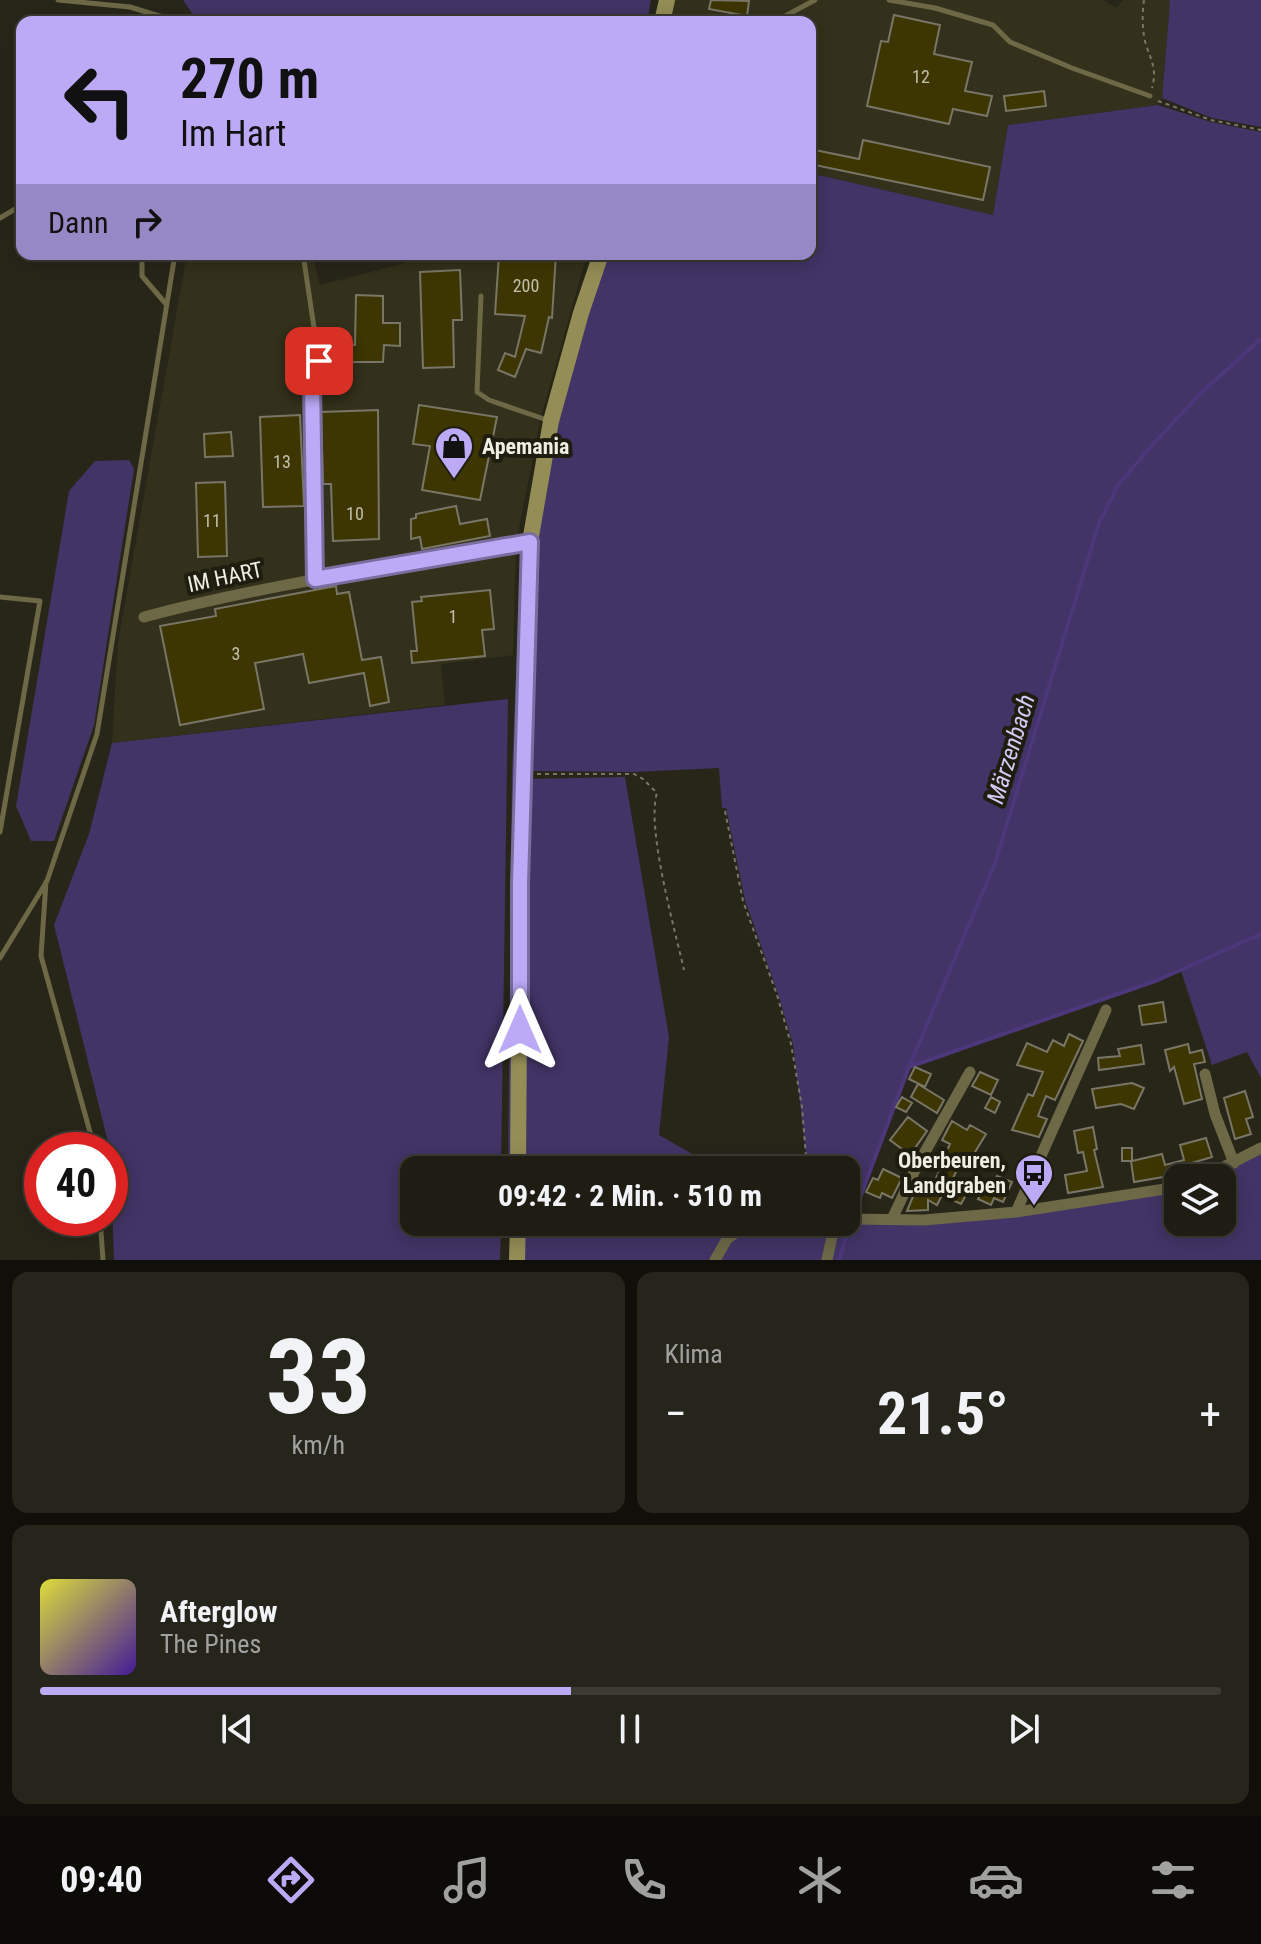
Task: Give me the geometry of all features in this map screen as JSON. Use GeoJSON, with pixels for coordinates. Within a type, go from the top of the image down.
{"type":"FeatureCollection","features":[{"type":"Feature","properties":{"kind":"street"},"geometry":{"type":"LineString","coordinates":[[518,1156],[520,883],[530,542],[551,421],[599,260]]}},
{"type":"Feature","properties":{"kind":"street"},"geometry":{"type":"LineString","coordinates":[[315,374],[312,382],[315,579]]}},
{"type":"Feature","properties":{"kind":"street","name":"IM HART"},"geometry":{"type":"LineString","coordinates":[[144,617],[205,600],[530,542]]}},
{"type":"Feature","properties":{"kind":"street"},"geometry":{"type":"LineString","coordinates":[[1016,1212],[1106,1010]]}},
{"type":"Feature","properties":{"kind":"street"},"geometry":{"type":"LineString","coordinates":[[892,1219],[917,1166],[970,1072]]}},
{"type":"Feature","properties":{"kind":"street"},"geometry":{"type":"LineString","coordinates":[[1205,1074],[1215,1114],[1234,1163],[1261,1148]]}},
{"type":"Feature","properties":{"kind":"street"},"geometry":{"type":"LineString","coordinates":[[860,1219],[924,1220],[1016,1212],[1164,1189]]}},
{"type":"Feature","properties":{"kind":"street"},"geometry":{"type":"LineString","coordinates":[[517,1260],[518,1236]]}},
{"type":"Feature","properties":{"kind":"street"},"geometry":{"type":"LineString","coordinates":[[715,1260],[731,1236]]}},
{"type":"Feature","properties":{"kind":"street"},"geometry":{"type":"LineString","coordinates":[[827,1260],[832,1236]]}},
{"type":"Feature","properties":{"kind":"lane"},"geometry":{"type":"LineString","coordinates":[[58,0],[130,7],[159,16]]}},
{"type":"Feature","properties":{"kind":"lane"},"geometry":{"type":"LineString","coordinates":[[785,16],[815,0]]}},
{"type":"Feature","properties":{"kind":"lane"},"geometry":{"type":"LineString","coordinates":[[889,0],[935,8],[993,25],[1010,42],[1150,96]]}},
{"type":"Feature","properties":{"kind":"lane"},"geometry":{"type":"LineString","coordinates":[[142,260],[142,276],[166,305]]}},
{"type":"Feature","properties":{"kind":"lane"},"geometry":{"type":"LineString","coordinates":[[0,958],[47,881],[97,734],[174,260]]}},
{"type":"Feature","properties":{"kind":"lane"},"geometry":{"type":"LineString","coordinates":[[304,260],[319,361],[315,374]]}},
{"type":"Feature","properties":{"kind":"lane"},"geometry":{"type":"LineString","coordinates":[[481,296],[477,392],[489,400],[551,421]]}},
{"type":"Feature","properties":{"kind":"lane"},"geometry":{"type":"LineString","coordinates":[[0,597],[40,601],[0,832]]}},
{"type":"Feature","properties":{"kind":"lane"},"geometry":{"type":"LineString","coordinates":[[47,881],[41,956],[90,1132]]}},
{"type":"Feature","properties":{"kind":"lane"},"geometry":{"type":"LineString","coordinates":[[101,1236],[103,1260]]}},
{"type":"Feature","properties":{"kind":"path"},"geometry":{"type":"LineString","coordinates":[[1144,0],[1145,42],[1157,72],[1150,96],[1211,120],[1261,130]]}},
{"type":"Feature","properties":{"kind":"path"},"geometry":{"type":"LineString","coordinates":[[524,774],[634,774],[657,793],[652,806],[660,863],[684,970]]}},
{"type":"Feature","properties":{"kind":"path"},"geometry":{"type":"LineString","coordinates":[[725,811],[743,901],[791,1044],[802,1107],[806,1156]]}},
{"type":"Feature","properties":{"kind":"shaded area"},"geometry":{"type":"Polygon","coordinates":[[[183,0],[651,0],[648,16],[194,16],[183,0]]]}},
{"type":"Feature","properties":{"kind":"shaded area"},"geometry":{"type":"Polygon","coordinates":[[[672,0],[1103,0],[1116,8],[1124,0],[1170,1],[1162,98],[1158,105],[1008,125],[993,215],[816,174],[816,16],[669,16],[672,0]]]}},
{"type":"Feature","properties":{"kind":"shaded area"},"geometry":{"type":"Polygon","coordinates":[[[1168,0],[1261,0],[1261,127],[1212,118],[1162,98],[1168,0]]]}},
{"type":"Feature","properties":{"kind":"shaded area"},"geometry":{"type":"Polygon","coordinates":[[[1158,105],[1211,122],[1261,132],[1261,1078],[1247,1052],[1212,1065],[1180,968],[1157,979],[908,1066],[860,1193],[860,1156],[806,1156],[793,1044],[745,900],[726,808],[722,808],[719,768],[635,772],[530,771],[535,543],[558,420],[586,314],[605,260],[816,260],[816,174],[993,215],[1008,125],[1158,105]]]}},
{"type":"Feature","properties":{"kind":"shaded area"},"geometry":{"type":"Polygon","coordinates":[[[186,260],[314,260],[320,285],[405,263],[406,260],[585,260],[541,417],[516,543],[513,655],[441,664],[445,705],[112,743],[118,642],[186,260]]]}},
{"type":"Feature","properties":{"kind":"shaded area"},"geometry":{"type":"Polygon","coordinates":[[[129,460],[134,469],[94,725],[54,841],[31,841],[16,806],[69,491],[95,461],[129,460]]]}},
{"type":"Feature","properties":{"kind":"shaded area"},"geometry":{"type":"Polygon","coordinates":[[[520,583],[525,583],[515,1156],[508,1156],[512,769],[520,583]]]}},
{"type":"Feature","properties":{"kind":"shaded area"},"geometry":{"type":"Polygon","coordinates":[[[508,699],[501,1156],[400,1156],[400,1236],[501,1236],[500,1260],[114,1260],[113,1236],[128,1236],[128,1132],[106,1132],[54,925],[89,834],[112,743],[508,699]]]}},
{"type":"Feature","properties":{"kind":"shaded area"},"geometry":{"type":"Polygon","coordinates":[[[625,777],[669,1037],[659,1135],[696,1156],[521,1156],[528,779],[625,777]]]}},
{"type":"Feature","properties":{"kind":"shaded area"},"geometry":{"type":"Polygon","coordinates":[[[1261,1152],[1261,1260],[830,1260],[836,1236],[860,1236],[860,1222],[893,1223],[1164,1191],[1164,1236],[1236,1236],[1236,1164],[1261,1152]]]}},
{"type":"Feature","properties":{"kind":"shaded area"},"geometry":{"type":"Polygon","coordinates":[[[521,1236],[732,1236],[712,1260],[521,1260],[521,1236]]]}},
{"type":"Feature","properties":{"kind":"shaded area"},"geometry":{"type":"Polygon","coordinates":[[[737,1236],[829,1236],[825,1260],[717,1260],[737,1236]]]}},
{"type":"Feature","properties":{"kind":"building"},"geometry":{"type":"Polygon","coordinates":[[[711,0],[749,1],[747,16],[709,9],[711,0]]]}},
{"type":"Feature","properties":{"kind":"building"},"geometry":{"type":"Polygon","coordinates":[[[894,15],[940,25],[934,54],[972,62],[965,91],[992,96],[987,116],[953,109],[949,124],[867,106],[881,41],[888,42],[894,15]]]}},
{"type":"Feature","properties":{"kind":"building"},"geometry":{"type":"Polygon","coordinates":[[[1044,91],[1046,106],[1006,111],[1004,96],[1044,91]]]}},
{"type":"Feature","properties":{"kind":"building"},"geometry":{"type":"Polygon","coordinates":[[[863,140],[990,167],[983,200],[816,165],[816,150],[859,159],[863,140]]]}},
{"type":"Feature","properties":{"kind":"building"},"geometry":{"type":"Polygon","coordinates":[[[499,260],[556,260],[552,318],[549,317],[541,353],[526,349],[515,377],[498,370],[505,353],[515,357],[525,316],[495,314],[499,260]]]}},
{"type":"Feature","properties":{"kind":"building"},"geometry":{"type":"Polygon","coordinates":[[[460,270],[462,320],[453,320],[454,367],[423,368],[420,272],[460,270]]]}},
{"type":"Feature","properties":{"kind":"building"},"geometry":{"type":"Polygon","coordinates":[[[356,295],[383,296],[383,323],[400,323],[400,346],[384,345],[383,362],[335,362],[335,344],[355,345],[356,295]]]}},
{"type":"Feature","properties":{"kind":"building"},"geometry":{"type":"Polygon","coordinates":[[[419,405],[497,417],[480,500],[422,490],[430,446],[413,444],[419,405]]]}},
{"type":"Feature","properties":{"kind":"building"},"geometry":{"type":"Polygon","coordinates":[[[378,410],[379,539],[333,541],[331,484],[323,484],[321,412],[378,410]]]}},
{"type":"Feature","properties":{"kind":"building"},"geometry":{"type":"Polygon","coordinates":[[[300,415],[304,506],[263,507],[260,417],[300,415]]]}},
{"type":"Feature","properties":{"kind":"building"},"geometry":{"type":"Polygon","coordinates":[[[231,432],[233,456],[205,457],[204,434],[231,432]]]}},
{"type":"Feature","properties":{"kind":"building"},"geometry":{"type":"Polygon","coordinates":[[[225,482],[227,556],[198,557],[196,483],[225,482]]]}},
{"type":"Feature","properties":{"kind":"building"},"geometry":{"type":"Polygon","coordinates":[[[456,506],[460,524],[487,519],[490,536],[422,549],[420,537],[411,539],[411,519],[416,518],[416,514],[456,506]]]}},
{"type":"Feature","properties":{"kind":"building"},"geometry":{"type":"Polygon","coordinates":[[[336,586],[337,594],[349,592],[362,660],[381,657],[389,702],[370,706],[364,673],[309,683],[303,654],[255,663],[264,709],[180,725],[160,626],[216,616],[215,609],[336,586]]]}},
{"type":"Feature","properties":{"kind":"building"},"geometry":{"type":"Polygon","coordinates":[[[490,590],[494,629],[482,630],[485,656],[412,663],[411,651],[417,651],[412,602],[422,601],[421,597],[490,590]]]}},
{"type":"Feature","properties":{"kind":"building"},"geometry":{"type":"Polygon","coordinates":[[[1163,1002],[1166,1022],[1142,1025],[1139,1006],[1163,1002]]]}},
{"type":"Feature","properties":{"kind":"building"},"geometry":{"type":"Polygon","coordinates":[[[1069,1034],[1083,1041],[1055,1100],[1046,1096],[1038,1116],[1047,1119],[1039,1137],[1012,1130],[1028,1094],[1033,1096],[1043,1072],[1017,1065],[1027,1043],[1047,1052],[1053,1040],[1064,1046],[1069,1034]]]}},
{"type":"Feature","properties":{"kind":"building"},"geometry":{"type":"Polygon","coordinates":[[[1188,1044],[1190,1053],[1202,1050],[1205,1062],[1194,1064],[1202,1099],[1184,1104],[1174,1067],[1170,1071],[1165,1050],[1188,1044]]]}},
{"type":"Feature","properties":{"kind":"building"},"geometry":{"type":"Polygon","coordinates":[[[1141,1045],[1144,1064],[1099,1070],[1098,1058],[1120,1056],[1118,1049],[1141,1045]]]}},
{"type":"Feature","properties":{"kind":"building"},"geometry":{"type":"Polygon","coordinates":[[[915,1067],[931,1074],[925,1087],[909,1079],[915,1067]]]}},
{"type":"Feature","properties":{"kind":"building"},"geometry":{"type":"Polygon","coordinates":[[[980,1072],[998,1080],[991,1095],[972,1086],[980,1072]]]}},
{"type":"Feature","properties":{"kind":"building"},"geometry":{"type":"Polygon","coordinates":[[[1132,1083],[1144,1088],[1134,1109],[1121,1104],[1096,1108],[1092,1089],[1132,1083]]]}},
{"type":"Feature","properties":{"kind":"building"},"geometry":{"type":"Polygon","coordinates":[[[918,1084],[944,1100],[937,1113],[911,1097],[918,1084]]]}},
{"type":"Feature","properties":{"kind":"building"},"geometry":{"type":"Polygon","coordinates":[[[1245,1091],[1253,1117],[1246,1119],[1251,1134],[1235,1139],[1224,1098],[1245,1091]]]}},
{"type":"Feature","properties":{"kind":"building"},"geometry":{"type":"Polygon","coordinates":[[[902,1097],[912,1103],[906,1112],[896,1107],[902,1097]]]}},
{"type":"Feature","properties":{"kind":"building"},"geometry":{"type":"Polygon","coordinates":[[[991,1097],[1000,1102],[995,1113],[985,1108],[991,1097]]]}},
{"type":"Feature","properties":{"kind":"building"},"geometry":{"type":"Polygon","coordinates":[[[908,1117],[927,1131],[910,1155],[890,1140],[908,1117]]]}},
{"type":"Feature","properties":{"kind":"building"},"geometry":{"type":"Polygon","coordinates":[[[952,1121],[967,1130],[970,1125],[986,1134],[972,1157],[965,1154],[949,1186],[966,1195],[961,1204],[942,1195],[937,1205],[928,1200],[928,1210],[907,1211],[916,1189],[930,1190],[939,1172],[950,1144],[942,1140],[952,1121]]]}},
{"type":"Feature","properties":{"kind":"building"},"geometry":{"type":"Polygon","coordinates":[[[1093,1127],[1097,1149],[1094,1150],[1103,1187],[1068,1193],[1065,1175],[1087,1171],[1083,1152],[1078,1153],[1074,1131],[1093,1127]]]}},
{"type":"Feature","properties":{"kind":"building"},"geometry":{"type":"Polygon","coordinates":[[[1206,1138],[1212,1157],[1188,1164],[1169,1164],[1184,1160],[1180,1145],[1206,1138]]]}},
{"type":"Feature","properties":{"kind":"building"},"geometry":{"type":"Polygon","coordinates":[[[1122,1148],[1132,1148],[1132,1161],[1162,1154],[1164,1177],[1134,1182],[1131,1161],[1122,1161],[1122,1148]]]}},
{"type":"Feature","properties":{"kind":"building"},"geometry":{"type":"Polygon","coordinates":[[[883,1169],[902,1178],[892,1198],[882,1193],[880,1198],[866,1192],[873,1178],[878,1180],[883,1169]]]}},
{"type":"Feature","properties":{"kind":"building"},"geometry":{"type":"Polygon","coordinates":[[[997,1176],[1012,1182],[1003,1202],[994,1198],[991,1205],[978,1199],[983,1189],[990,1192],[997,1176]]]}},
{"type":"Feature","properties":{"kind":"waterway","name":"Märzenbach"},"geometry":{"type":"LineString","coordinates":[[860,1198],[909,1067],[995,863],[1099,523],[1118,485],[1154,443],[1201,393],[1261,339]]}},
{"type":"Feature","properties":{"kind":"waterway"},"geometry":{"type":"LineString","coordinates":[[909,1067],[1158,980],[1261,934]]}},
{"type":"Feature","properties":{"kind":"waterway","name":"Märzenbach"},"geometry":{"type":"LineString","coordinates":[[839,1260],[847,1236]]}},
{"type":"Feature","properties":{"kind":"place","name":"Apemania"},"geometry":{"type":"Point","coordinates":[454,480]}},
{"type":"Feature","properties":{"kind":"place","name":"Oberbeuren, Landgraben"},"geometry":{"type":"Point","coordinates":[1034,1207]}},
{"type":"Feature","properties":{"kind":"route"},"geometry":{"type":"LineString","coordinates":[[319,361],[312,382],[315,579],[530,542],[520,883],[520,1030]]}}]}
